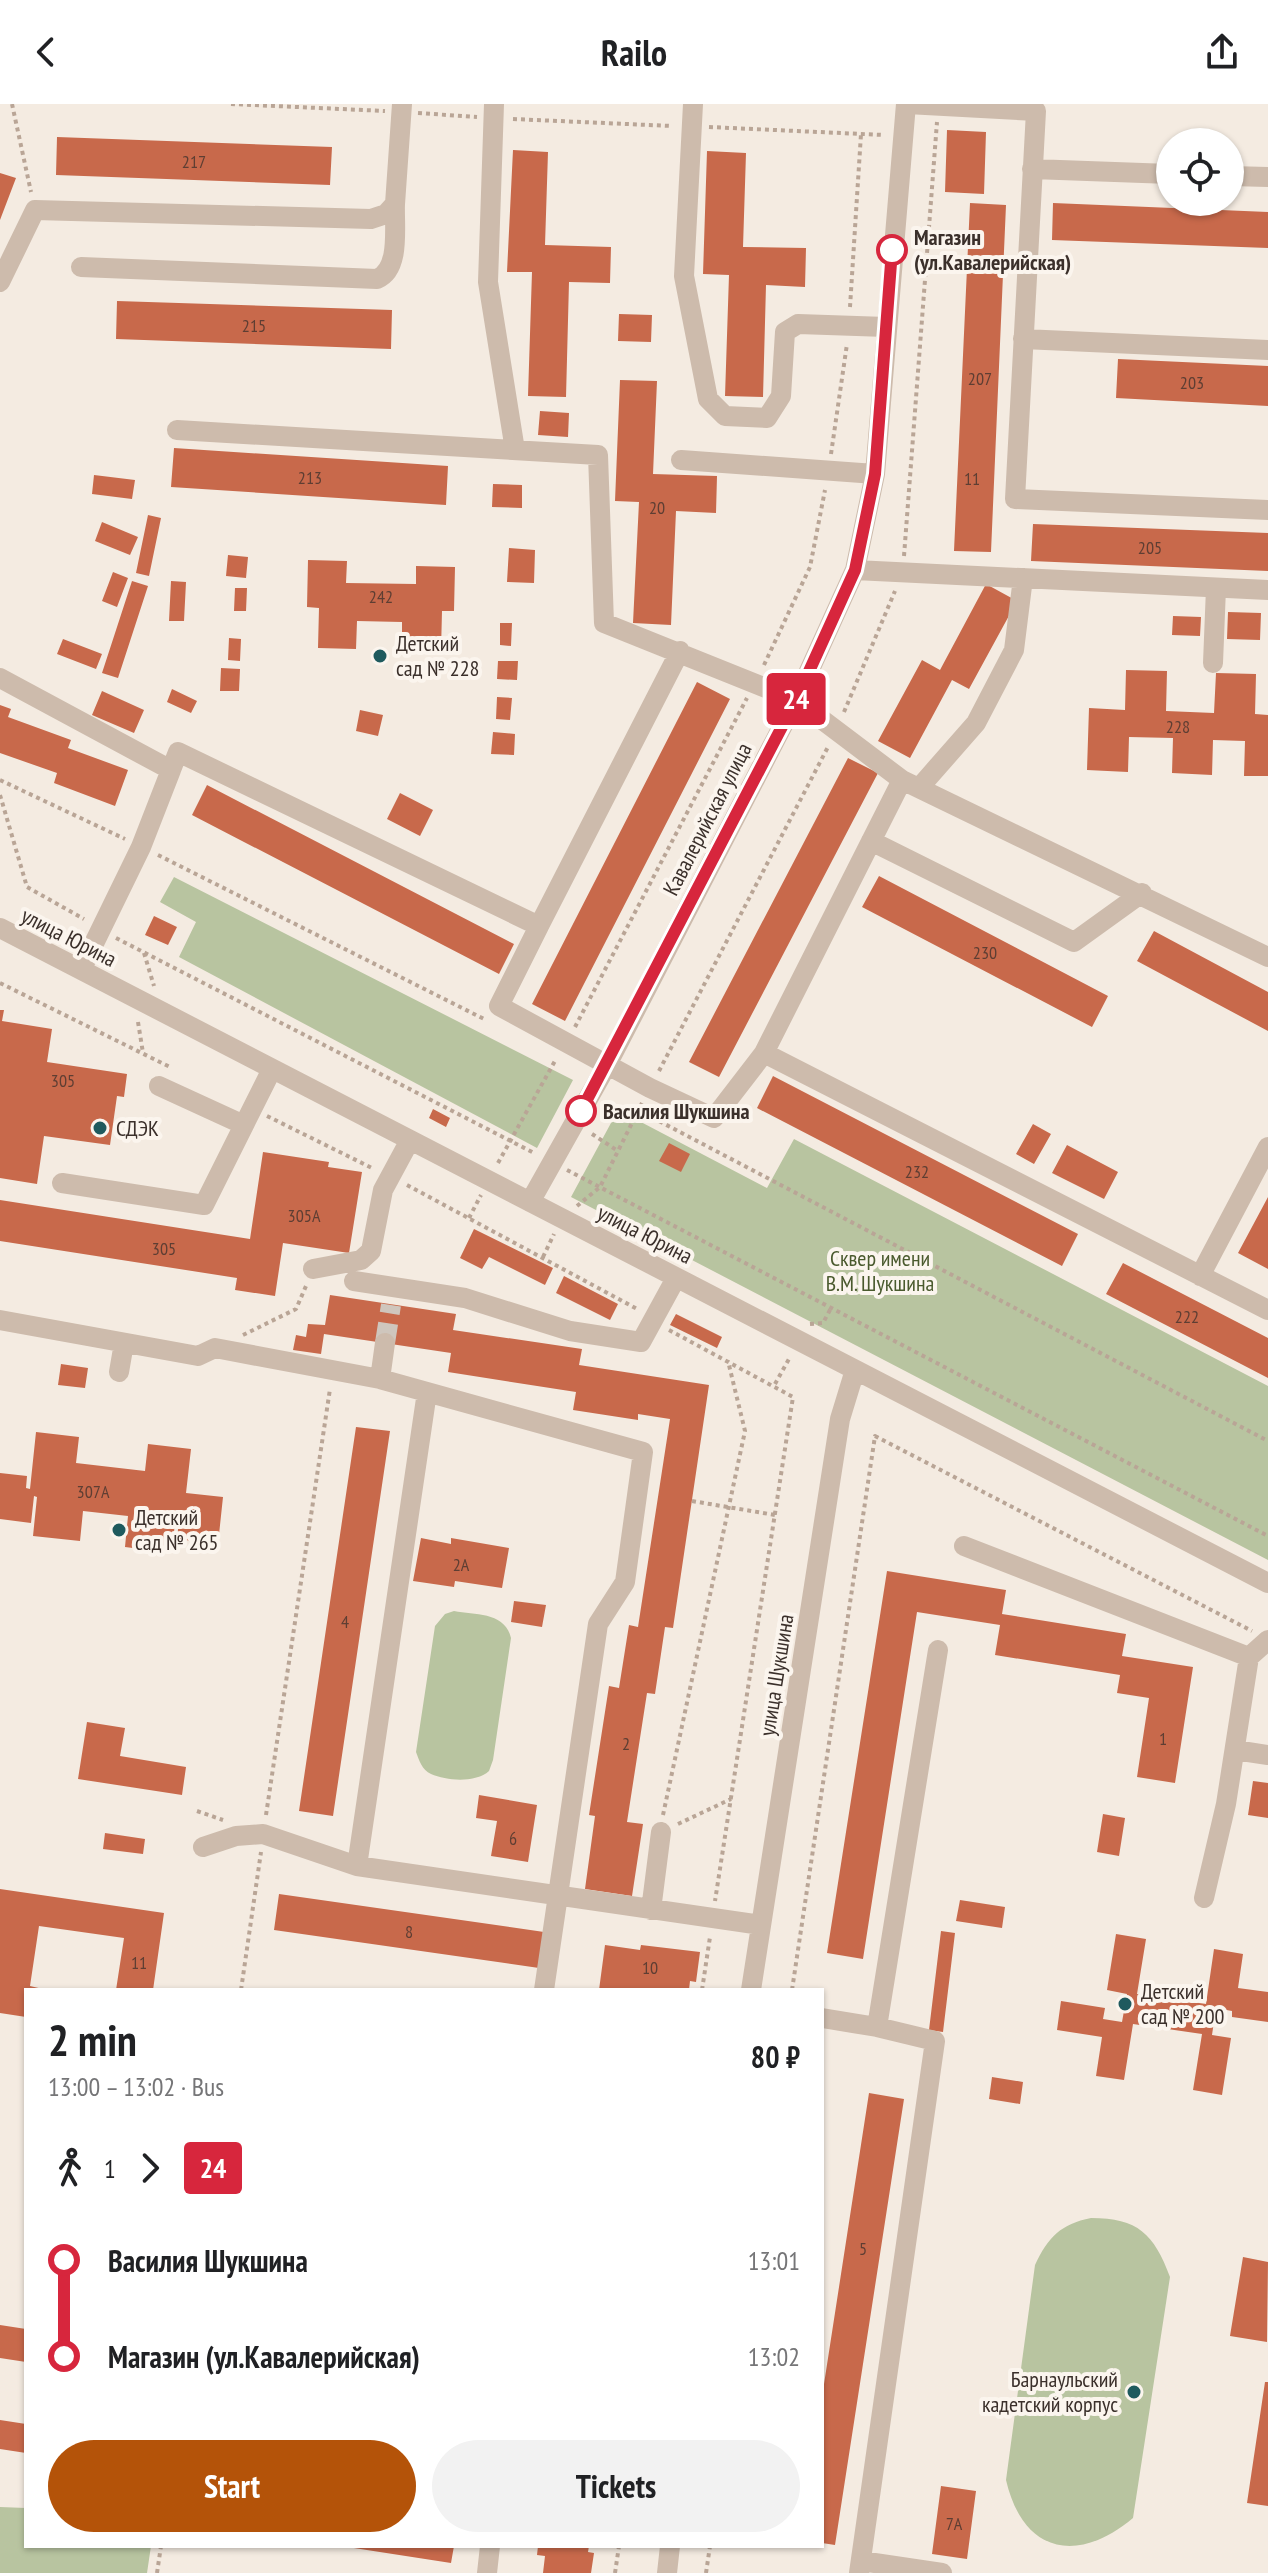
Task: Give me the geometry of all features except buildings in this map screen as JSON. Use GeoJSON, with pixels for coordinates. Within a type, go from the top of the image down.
{"type":"FeatureCollection","features":[{"type":"Feature","properties":{"kind":"street"},"geometry":{"type":"LineString","coordinates":[[693,104],[684,276],[708,399],[725,416],[767,418],[781,396],[785,332],[798,324],[886,327]]}},
{"type":"Feature","properties":{"kind":"street"},"geometry":{"type":"LineString","coordinates":[[906,104],[1036,107],[1015,499],[1268,510]]}},
{"type":"Feature","properties":{"kind":"street","name":"Кавалерийская улица"},"geometry":{"type":"LineString","coordinates":[[530,1202],[607,1065],[796,700],[855,570],[875,474],[906,104]]}},
{"type":"Feature","properties":{"kind":"street"},"geometry":{"type":"LineString","coordinates":[[81,267],[377,279],[385,276],[393,262],[402,108]]}},
{"type":"Feature","properties":{"kind":"street"},"geometry":{"type":"LineString","coordinates":[[494,111],[488,282],[515,450]]}},
{"type":"Feature","properties":{"kind":"street"},"geometry":{"type":"LineString","coordinates":[[1032,169],[1156,173]]}},
{"type":"Feature","properties":{"kind":"street"},"geometry":{"type":"LineString","coordinates":[[1244,176],[1268,177]]}},
{"type":"Feature","properties":{"kind":"street"},"geometry":{"type":"LineString","coordinates":[[0,282],[35,210],[371,219],[386,214],[395,204]]}},
{"type":"Feature","properties":{"kind":"street"},"geometry":{"type":"LineString","coordinates":[[1023,339],[1268,350]]}},
{"type":"Feature","properties":{"kind":"street"},"geometry":{"type":"LineString","coordinates":[[177,430],[598,455],[604,623],[796,700],[910,784],[1142,893],[1268,957]]}},
{"type":"Feature","properties":{"kind":"street"},"geometry":{"type":"LineString","coordinates":[[681,460],[875,474]]}},
{"type":"Feature","properties":{"kind":"street"},"geometry":{"type":"LineString","coordinates":[[855,570],[1268,590]]}},
{"type":"Feature","properties":{"kind":"street"},"geometry":{"type":"LineString","coordinates":[[680,651],[499,1006],[566,1044],[714,1118],[764,1053],[871,841],[910,784],[976,723],[1014,650],[1023,578]]}},
{"type":"Feature","properties":{"kind":"street"},"geometry":{"type":"LineString","coordinates":[[1213,663],[1216,588]]}},
{"type":"Feature","properties":{"kind":"street"},"geometry":{"type":"LineString","coordinates":[[0,678],[171,770]]}},
{"type":"Feature","properties":{"kind":"street"},"geometry":{"type":"LineString","coordinates":[[81,970],[141,847],[178,752],[539,926]]}},
{"type":"Feature","properties":{"kind":"street"},"geometry":{"type":"LineString","coordinates":[[871,841],[1074,942],[1142,893]]}},
{"type":"Feature","properties":{"kind":"street","name":"улица Юрина"},"geometry":{"type":"LineString","coordinates":[[0,928],[1268,1583]]}},
{"type":"Feature","properties":{"kind":"street"},"geometry":{"type":"LineString","coordinates":[[764,1053],[1268,1310]]}},
{"type":"Feature","properties":{"kind":"street"},"geometry":{"type":"LineString","coordinates":[[62,1183],[204,1205],[272,1069]]}},
{"type":"Feature","properties":{"kind":"street"},"geometry":{"type":"LineString","coordinates":[[159,1086],[244,1125]]}},
{"type":"Feature","properties":{"kind":"street"},"geometry":{"type":"LineString","coordinates":[[313,1269],[361,1260],[371,1251],[383,1190],[410,1140]]}},
{"type":"Feature","properties":{"kind":"street"},"geometry":{"type":"LineString","coordinates":[[1200,1276],[1268,1147]]}},
{"type":"Feature","properties":{"kind":"street"},"geometry":{"type":"LineString","coordinates":[[354,1281],[392,1296],[465,1298],[570,1331],[641,1342],[676,1278]]}},
{"type":"Feature","properties":{"kind":"street"},"geometry":{"type":"LineString","coordinates":[[0,1320],[198,1356],[215,1348],[380,1379],[643,1452],[625,1582],[598,1624],[544,1988]]}},
{"type":"Feature","properties":{"kind":"street"},"geometry":{"type":"LineString","coordinates":[[119,1372],[124,1343]]}},
{"type":"Feature","properties":{"kind":"street"},"geometry":{"type":"LineString","coordinates":[[380,1379],[385,1343]]}},
{"type":"Feature","properties":{"kind":"street","name":"улица Шукшина"},"geometry":{"type":"LineString","coordinates":[[751,1988],[840,1419],[855,1370]]}},
{"type":"Feature","properties":{"kind":"street"},"geometry":{"type":"LineString","coordinates":[[357,1866],[427,1392]]}},
{"type":"Feature","properties":{"kind":"street"},"geometry":{"type":"LineString","coordinates":[[964,1546],[1249,1657]]}},
{"type":"Feature","properties":{"kind":"street"},"geometry":{"type":"LineString","coordinates":[[1204,1898],[1235,1750],[1249,1657],[1261,1636]]}},
{"type":"Feature","properties":{"kind":"street"},"geometry":{"type":"LineString","coordinates":[[877,2027],[938,1650]]}},
{"type":"Feature","properties":{"kind":"street"},"geometry":{"type":"LineString","coordinates":[[1235,1750],[1268,1755]]}},
{"type":"Feature","properties":{"kind":"street"},"geometry":{"type":"LineString","coordinates":[[651,1910],[661,1832]]}},
{"type":"Feature","properties":{"kind":"street"},"geometry":{"type":"LineString","coordinates":[[203,1847],[236,1836],[263,1834],[357,1866],[761,1925]]}},
{"type":"Feature","properties":{"kind":"street"},"geometry":{"type":"LineString","coordinates":[[824,2018],[935,2041],[860,2567],[942,2573]]}},
{"type":"Feature","properties":{"kind":"street"},"geometry":{"type":"LineString","coordinates":[[487,2573],[490,2548]]}},
{"type":"Feature","properties":{"kind":"street"},"geometry":{"type":"LineString","coordinates":[[670,2548],[672,2572]]}},
{"type":"Feature","properties":{"kind":"path"},"geometry":{"type":"LineString","coordinates":[[12,104],[35,210]]}},
{"type":"Feature","properties":{"kind":"path"},"geometry":{"type":"LineString","coordinates":[[231,104],[494,111],[692,127],[903,135]]}},
{"type":"Feature","properties":{"kind":"path"},"geometry":{"type":"LineString","coordinates":[[469,1218],[566,1044],[756,682],[810,567],[828,471],[849,326],[861,134]]}},
{"type":"Feature","properties":{"kind":"path"},"geometry":{"type":"LineString","coordinates":[[0,780],[487,1020]]}},
{"type":"Feature","properties":{"kind":"path"},"geometry":{"type":"LineString","coordinates":[[0,795],[27,887],[101,929],[1268,1536]]}},
{"type":"Feature","properties":{"kind":"path"},"geometry":{"type":"LineString","coordinates":[[638,1110],[1268,1441]]}},
{"type":"Feature","properties":{"kind":"path"},"geometry":{"type":"LineString","coordinates":[[598,1124],[591,1136],[618,1151]]}},
{"type":"Feature","properties":{"kind":"path"},"geometry":{"type":"LineString","coordinates":[[215,1348],[296,1309],[313,1269]]}},
{"type":"Feature","properties":{"kind":"path"},"geometry":{"type":"LineString","coordinates":[[808,1324],[823,1323],[831,1308]]}},
{"type":"Feature","properties":{"kind":"path"},"geometry":{"type":"LineString","coordinates":[[775,1384],[789,1359]]}},
{"type":"Feature","properties":{"kind":"path"},"geometry":{"type":"LineString","coordinates":[[661,1832],[666,1793],[745,1431],[728,1361]]}},
{"type":"Feature","properties":{"kind":"path"},"geometry":{"type":"LineString","coordinates":[[241,1988],[333,1371]]}},
{"type":"Feature","properties":{"kind":"path"},"geometry":{"type":"LineString","coordinates":[[702,1988],[793,1397]]}},
{"type":"Feature","properties":{"kind":"path"},"geometry":{"type":"LineString","coordinates":[[792,1988],[875,1436],[1261,1636]]}},
{"type":"Feature","properties":{"kind":"path"},"geometry":{"type":"LineString","coordinates":[[692,1501],[775,1515]]}},
{"type":"Feature","properties":{"kind":"path"},"geometry":{"type":"LineString","coordinates":[[661,1832],[731,1799]]}},
{"type":"Feature","properties":{"kind":"path"},"geometry":{"type":"LineString","coordinates":[[157,2573],[161,2548]]}},
{"type":"Feature","properties":{"kind":"path"},"geometry":{"type":"LineString","coordinates":[[615,2573],[619,2548]]}},
{"type":"Feature","properties":{"kind":"path"},"geometry":{"type":"LineString","coordinates":[[706,2573],[710,2548]]}},
{"type":"Feature","properties":{"kind":"green space"},"geometry":{"type":"Polygon","coordinates":[[[174,877],[573,1080],[537,1148],[179,957],[196,922],[160,902],[174,877]]]}},
{"type":"Feature","properties":{"kind":"green space","name":"Сквер имени В.М. Шукшина"},"geometry":{"type":"Polygon","coordinates":[[[618,1110],[767,1188],[794,1139],[1268,1386],[1268,1560],[571,1197],[618,1110]]]}},
{"type":"Feature","properties":{"kind":"green space"},"geometry":{"type":"Polygon","coordinates":[[[454,1611],[496,1619],[503,1623],[511,1638],[493,1760],[489,1771],[483,1775],[461,1780],[428,1772],[416,1752],[435,1626],[445,1614],[454,1611]]]}},
{"type":"Feature","properties":{"kind":"green space"},"geometry":{"type":"Polygon","coordinates":[[[1091,2218],[1121,2221],[1142,2231],[1158,2250],[1170,2277],[1133,2518],[1112,2533],[1073,2546],[1055,2544],[1039,2536],[1025,2523],[1014,2505],[1006,2480],[1035,2265],[1057,2233],[1071,2224],[1091,2218]]]}},
{"type":"Feature","properties":{"kind":"green space"},"geometry":{"type":"Polygon","coordinates":[[[0,2507],[24,2508],[24,2548],[151,2548],[147,2573],[0,2573],[0,2507]]]}},
{"type":"Feature","properties":{"kind":"tunnel"},"geometry":{"type":"LineString","coordinates":[[385,1343],[391,1305]]}},
{"type":"Feature","properties":{"kind":"bus line","name":"24"},"geometry":{"type":"LineString","coordinates":[[581,1111],[796,700],[855,570],[875,474],[892,250]]}},
{"type":"Feature","properties":{"kind":"place","name":"Магазин (ул.Кавалерийская)"},"geometry":{"type":"Point","coordinates":[892,250]}},
{"type":"Feature","properties":{"kind":"place","name":"Детский сад № 228"},"geometry":{"type":"Point","coordinates":[380,656]}},
{"type":"Feature","properties":{"kind":"place","name":"Василия Шукшина"},"geometry":{"type":"Point","coordinates":[581,1111]}},
{"type":"Feature","properties":{"kind":"place","name":"СДЭК"},"geometry":{"type":"Point","coordinates":[100,1128]}},
{"type":"Feature","properties":{"kind":"place","name":"Детский сад № 265"},"geometry":{"type":"Point","coordinates":[119,1530]}},
{"type":"Feature","properties":{"kind":"place","name":"Детский сад № 200"},"geometry":{"type":"Point","coordinates":[1125,2004]}},
{"type":"Feature","properties":{"kind":"place","name":"Барнаульский кадетский корпус"},"geometry":{"type":"Point","coordinates":[1134,2392]}}]}
